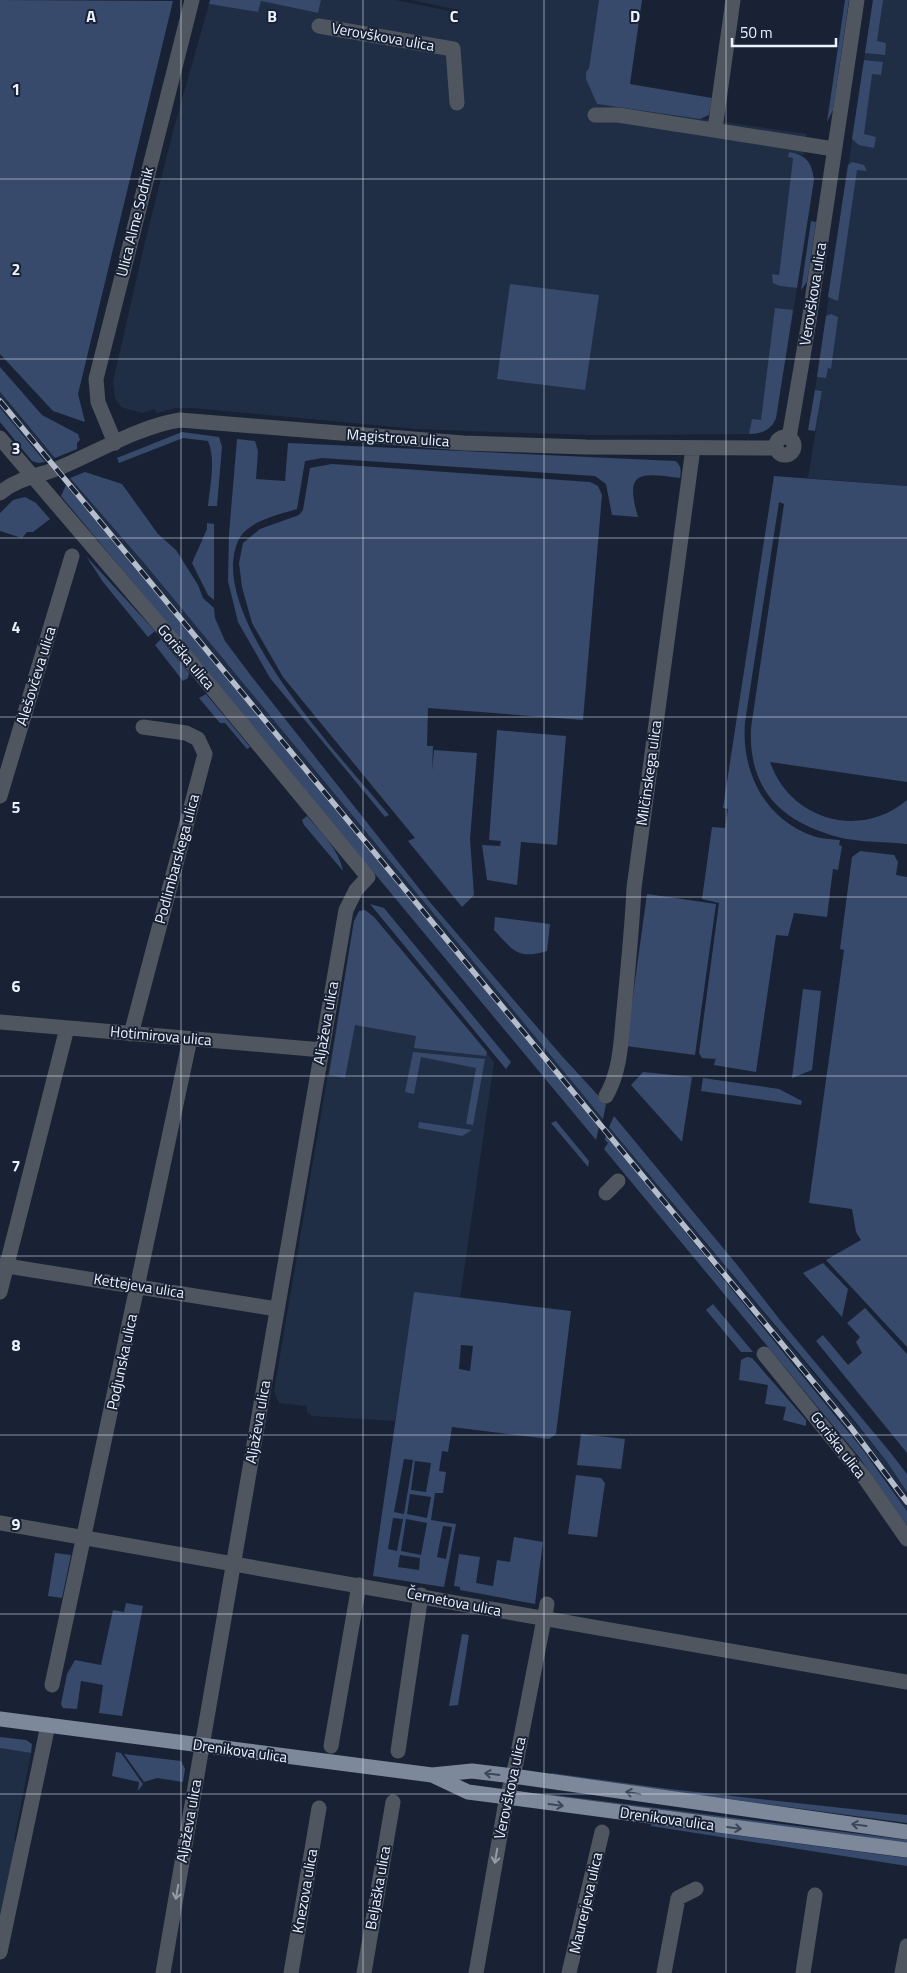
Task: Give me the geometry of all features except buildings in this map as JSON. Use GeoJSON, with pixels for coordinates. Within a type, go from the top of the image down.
{"type":"FeatureCollection","features":[{"type":"Feature","properties":{"kind":"main road","name":"Drenikova ulica"},"geometry":{"type":"LineString","coordinates":[[0,1719],[432,1775],[472,1771],[513,1776],[907,1832]]}},
{"type":"Feature","properties":{"kind":"main road","name":"Drenikova ulica"},"geometry":{"type":"LineString","coordinates":[[432,1775],[468,1792],[907,1850]]}},
{"type":"Feature","properties":{"kind":"street","name":"Ulica Alme Sodnik"},"geometry":{"type":"LineString","coordinates":[[115,444],[98,402],[96,379],[192,0]]}},
{"type":"Feature","properties":{"kind":"street"},"geometry":{"type":"LineString","coordinates":[[715,130],[733,0]]}},
{"type":"Feature","properties":{"kind":"street","name":"Verovškova ulica"},"geometry":{"type":"LineString","coordinates":[[776,448],[782,455],[790,454],[794,446],[788,438],[809,321],[857,0]]}},
{"type":"Feature","properties":{"kind":"street","name":"Verovškova ulica"},"geometry":{"type":"LineString","coordinates":[[319,26],[453,49],[457,103]]}},
{"type":"Feature","properties":{"kind":"street"},"geometry":{"type":"LineString","coordinates":[[594,115],[618,116],[834,149]]}},
{"type":"Feature","properties":{"kind":"street","name":"Magistrova ulica"},"geometry":{"type":"LineString","coordinates":[[0,493],[12,484],[56,469],[155,425],[194,420],[404,440],[693,448],[776,448]]}},
{"type":"Feature","properties":{"kind":"street","name":"Goriška ulica"},"geometry":{"type":"LineString","coordinates":[[0,438],[170,637],[368,877]]}},
{"type":"Feature","properties":{"kind":"street","name":"Milčinskega ulica"},"geometry":{"type":"LineString","coordinates":[[606,1096],[614,1081],[619,1060],[631,943],[635,879],[693,448]]}},
{"type":"Feature","properties":{"kind":"street","name":"Alešovčeva ulica"},"geometry":{"type":"LineString","coordinates":[[0,796],[72,556]]}},
{"type":"Feature","properties":{"kind":"street","name":"Podlimbarskega ulica"},"geometry":{"type":"LineString","coordinates":[[131,1034],[205,754],[198,739],[186,733],[143,727]]}},
{"type":"Feature","properties":{"kind":"street","name":"Aljaževa ulica"},"geometry":{"type":"LineString","coordinates":[[163,1973],[346,910],[356,890],[368,877]]}},
{"type":"Feature","properties":{"kind":"street","name":"Hotimirova ulica"},"geometry":{"type":"LineString","coordinates":[[0,1022],[322,1050]]}},
{"type":"Feature","properties":{"kind":"street"},"geometry":{"type":"LineString","coordinates":[[0,1292],[3,1266],[67,1028]]}},
{"type":"Feature","properties":{"kind":"street","name":"Podjunska ulica"},"geometry":{"type":"LineString","coordinates":[[52,1685],[190,1039]]}},
{"type":"Feature","properties":{"kind":"street"},"geometry":{"type":"LineString","coordinates":[[606,1194],[618,1182]]}},
{"type":"Feature","properties":{"kind":"street","name":"Kettejeva ulica"},"geometry":{"type":"LineString","coordinates":[[3,1266],[278,1308]]}},
{"type":"Feature","properties":{"kind":"street","name":"Goriška ulica"},"geometry":{"type":"LineString","coordinates":[[764,1354],[859,1470],[907,1539]]}},
{"type":"Feature","properties":{"kind":"street","name":"Černetova ulica"},"geometry":{"type":"LineString","coordinates":[[0,1523],[421,1595],[543,1619],[907,1682]]}},
{"type":"Feature","properties":{"kind":"street"},"geometry":{"type":"LineString","coordinates":[[331,1746],[359,1585]]}},
{"type":"Feature","properties":{"kind":"street"},"geometry":{"type":"LineString","coordinates":[[398,1752],[421,1595]]}},
{"type":"Feature","properties":{"kind":"street","name":"Verovškova ulica"},"geometry":{"type":"LineString","coordinates":[[476,1973],[546,1604]]}},
{"type":"Feature","properties":{"kind":"street"},"geometry":{"type":"LineString","coordinates":[[0,1952],[48,1725]]}},
{"type":"Feature","properties":{"kind":"street","name":"Beljaška ulica"},"geometry":{"type":"LineString","coordinates":[[364,1973],[393,1802]]}},
{"type":"Feature","properties":{"kind":"street","name":"Knezova ulica"},"geometry":{"type":"LineString","coordinates":[[291,1973],[319,1808]]}},
{"type":"Feature","properties":{"kind":"street","name":"Maurerjeva ulica"},"geometry":{"type":"LineString","coordinates":[[569,1973],[602,1832]]}},
{"type":"Feature","properties":{"kind":"street"},"geometry":{"type":"LineString","coordinates":[[664,1973],[678,1898],[696,1889]]}},
{"type":"Feature","properties":{"kind":"street"},"geometry":{"type":"LineString","coordinates":[[803,1973],[815,1895]]}},
{"type":"Feature","properties":{"kind":"shaded area"},"geometry":{"type":"Polygon","coordinates":[[[0,0],[173,1],[78,394],[85,422],[53,411],[0,354],[0,0]]]}},
{"type":"Feature","properties":{"kind":"shaded area"},"geometry":{"type":"Polygon","coordinates":[[[210,0],[321,0],[318,13],[261,1],[258,12],[209,4],[210,0]]]}},
{"type":"Feature","properties":{"kind":"shaded area"},"geometry":{"type":"Polygon","coordinates":[[[321,0],[396,0],[454,12],[454,9],[411,0],[599,0],[589,68],[586,72],[586,79],[597,104],[807,134],[804,155],[789,152],[788,157],[793,158],[779,275],[772,274],[780,286],[797,288],[776,418],[773,425],[756,434],[597,435],[417,429],[194,408],[175,408],[157,413],[154,409],[142,413],[121,407],[115,398],[113,382],[145,242],[174,128],[209,4],[258,12],[261,1],[317,13],[321,0]]]}},
{"type":"Feature","properties":{"kind":"shaded area"},"geometry":{"type":"Polygon","coordinates":[[[599,0],[642,0],[630,84],[712,98],[709,115],[700,119],[597,104],[586,79],[586,72],[589,68],[599,0]]]}},
{"type":"Feature","properties":{"kind":"shaded area"},"geometry":{"type":"Polygon","coordinates":[[[845,0],[849,0],[833,110],[827,122],[845,0]]]}},
{"type":"Feature","properties":{"kind":"shaded area"},"geometry":{"type":"Polygon","coordinates":[[[873,0],[907,0],[907,486],[808,478],[822,391],[815,390],[873,0]]]}},
{"type":"Feature","properties":{"kind":"shaded area"},"geometry":{"type":"Polygon","coordinates":[[[873,0],[883,0],[877,41],[886,43],[885,55],[865,53],[873,0]]]}},
{"type":"Feature","properties":{"kind":"shaded area"},"geometry":{"type":"Polygon","coordinates":[[[864,60],[883,62],[881,75],[872,74],[864,134],[876,137],[874,148],[859,145],[852,139],[864,60]]]}},
{"type":"Feature","properties":{"kind":"shaded area"},"geometry":{"type":"Polygon","coordinates":[[[789,152],[800,155],[807,160],[812,168],[814,180],[797,288],[780,286],[773,283],[772,274],[779,275],[793,158],[788,157],[789,152]]]}},
{"type":"Feature","properties":{"kind":"shaded area"},"geometry":{"type":"Polygon","coordinates":[[[852,162],[864,165],[867,171],[857,170],[838,301],[828,297],[848,165],[852,162]]]}},
{"type":"Feature","properties":{"kind":"shaded area"},"geometry":{"type":"Polygon","coordinates":[[[811,221],[816,222],[807,282],[801,290],[811,221]]]}},
{"type":"Feature","properties":{"kind":"shaded area"},"geometry":{"type":"Polygon","coordinates":[[[510,284],[599,295],[585,390],[497,379],[510,284]]]}},
{"type":"Feature","properties":{"kind":"shaded area"},"geometry":{"type":"Polygon","coordinates":[[[775,308],[793,310],[776,418],[766,430],[749,434],[752,419],[761,420],[775,308]]]}},
{"type":"Feature","properties":{"kind":"shaded area"},"geometry":{"type":"Polygon","coordinates":[[[831,314],[838,317],[831,369],[828,368],[826,378],[817,377],[826,316],[831,314]]]}},
{"type":"Feature","properties":{"kind":"shaded area"},"geometry":{"type":"Polygon","coordinates":[[[0,367],[42,415],[78,434],[80,440],[77,443],[77,449],[55,458],[0,392],[0,367]]]}},
{"type":"Feature","properties":{"kind":"shaded area"},"geometry":{"type":"Polygon","coordinates":[[[815,390],[822,391],[815,431],[808,430],[815,390]]]}},
{"type":"Feature","properties":{"kind":"shaded area"},"geometry":{"type":"Polygon","coordinates":[[[0,392],[55,458],[45,462],[0,408],[0,392]]]}},
{"type":"Feature","properties":{"kind":"shaded area"},"geometry":{"type":"Polygon","coordinates":[[[0,408],[45,462],[38,463],[32,461],[0,422],[0,408]]]}},
{"type":"Feature","properties":{"kind":"shaded area"},"geometry":{"type":"Polygon","coordinates":[[[182,432],[219,437],[222,447],[217,506],[208,506],[212,456],[208,441],[183,438],[119,463],[117,458],[182,432]]]}},
{"type":"Feature","properties":{"kind":"shaded area"},"geometry":{"type":"Polygon","coordinates":[[[237,439],[255,441],[258,451],[256,479],[285,481],[288,443],[675,461],[680,467],[681,473],[680,478],[655,475],[639,478],[633,490],[638,517],[612,515],[606,484],[595,476],[322,458],[305,461],[297,509],[272,516],[248,528],[242,534],[238,541],[233,572],[241,608],[259,646],[284,686],[313,724],[389,815],[385,817],[270,678],[238,622],[228,581],[229,534],[237,439]]]}},
{"type":"Feature","properties":{"kind":"shaded area"},"geometry":{"type":"Polygon","coordinates":[[[332,464],[590,482],[598,486],[602,495],[583,720],[428,708],[427,746],[433,746],[432,771],[434,750],[477,753],[470,839],[474,895],[462,907],[408,841],[415,838],[283,677],[252,623],[242,587],[239,563],[243,543],[260,529],[299,515],[303,510],[310,468],[332,464]]]}},
{"type":"Feature","properties":{"kind":"shaded area"},"geometry":{"type":"Polygon","coordinates":[[[85,472],[122,484],[158,534],[176,550],[198,585],[203,598],[214,608],[215,618],[225,641],[252,677],[429,901],[561,1055],[606,1104],[603,1119],[144,563],[70,478],[85,472]]]}},
{"type":"Feature","properties":{"kind":"shaded area"},"geometry":{"type":"Polygon","coordinates":[[[774,476],[907,486],[907,782],[770,762],[780,782],[793,798],[810,810],[828,818],[848,821],[869,819],[888,812],[907,800],[907,844],[842,838],[803,824],[787,814],[774,802],[763,788],[756,771],[752,751],[751,728],[784,504],[779,502],[745,722],[747,758],[759,791],[781,818],[813,836],[840,840],[839,845],[842,846],[838,870],[833,869],[827,917],[794,913],[788,936],[776,935],[756,1072],[714,1065],[716,1057],[715,1059],[702,1058],[699,1053],[719,903],[702,899],[712,827],[725,828],[728,809],[723,808],[774,476]]]}},
{"type":"Feature","properties":{"kind":"shaded area"},"geometry":{"type":"Polygon","coordinates":[[[70,478],[144,563],[603,1119],[599,1127],[62,480],[70,478]]]}},
{"type":"Feature","properties":{"kind":"shaded area"},"geometry":{"type":"Polygon","coordinates":[[[66,485],[599,1127],[596,1140],[61,496],[66,485]]]}},
{"type":"Feature","properties":{"kind":"shaded area"},"geometry":{"type":"Polygon","coordinates":[[[25,497],[36,503],[50,519],[33,532],[27,532],[22,538],[0,531],[0,513],[13,500],[25,497]]]}},
{"type":"Feature","properties":{"kind":"shaded area"},"geometry":{"type":"Polygon","coordinates":[[[207,523],[214,524],[214,600],[208,595],[192,563],[207,529],[207,523]]]}},
{"type":"Feature","properties":{"kind":"shaded area"},"geometry":{"type":"Polygon","coordinates":[[[86,556],[155,631],[148,637],[103,582],[86,556]]]}},
{"type":"Feature","properties":{"kind":"shaded area"},"geometry":{"type":"Polygon","coordinates":[[[161,639],[189,673],[188,678],[183,681],[155,645],[161,639]]]}},
{"type":"Feature","properties":{"kind":"shaded area"},"geometry":{"type":"Polygon","coordinates":[[[206,694],[250,747],[247,749],[225,723],[220,723],[199,698],[206,694]]]}},
{"type":"Feature","properties":{"kind":"shaded area"},"geometry":{"type":"Polygon","coordinates":[[[497,730],[566,736],[557,845],[521,842],[517,885],[487,880],[482,845],[500,846],[501,841],[489,840],[497,730]]]}},
{"type":"Feature","properties":{"kind":"shaded area"},"geometry":{"type":"Polygon","coordinates":[[[307,816],[334,848],[343,871],[304,825],[302,820],[307,816]]]}},
{"type":"Feature","properties":{"kind":"shaded area"},"geometry":{"type":"Polygon","coordinates":[[[860,851],[894,855],[898,862],[896,875],[907,877],[907,1347],[826,1260],[861,1240],[856,1232],[852,1209],[809,1203],[844,950],[840,949],[852,857],[860,851]]]}},
{"type":"Feature","properties":{"kind":"shaded area"},"geometry":{"type":"Polygon","coordinates":[[[647,894],[716,904],[695,1055],[626,1046],[647,894]]]}},
{"type":"Feature","properties":{"kind":"shaded area"},"geometry":{"type":"Polygon","coordinates":[[[370,904],[384,908],[511,1062],[506,1069],[370,904]]]}},
{"type":"Feature","properties":{"kind":"shaded area"},"geometry":{"type":"Polygon","coordinates":[[[365,910],[374,917],[494,1062],[460,1299],[414,1293],[395,1421],[312,1416],[307,1412],[307,1406],[279,1403],[274,1391],[354,921],[359,911],[365,910]]]}},
{"type":"Feature","properties":{"kind":"shaded area"},"geometry":{"type":"Polygon","coordinates":[[[365,910],[374,917],[487,1052],[486,1056],[414,1048],[416,1036],[355,1025],[345,1078],[329,1075],[354,921],[359,911],[365,910]]]}},
{"type":"Feature","properties":{"kind":"shaded area"},"geometry":{"type":"Polygon","coordinates":[[[495,917],[550,924],[547,951],[537,954],[522,954],[511,948],[494,930],[495,917]]]}},
{"type":"Feature","properties":{"kind":"shaded area"},"geometry":{"type":"Polygon","coordinates":[[[803,989],[821,991],[812,1070],[792,1078],[803,989]]]}},
{"type":"Feature","properties":{"kind":"shaded area"},"geometry":{"type":"Polygon","coordinates":[[[413,1052],[485,1059],[473,1125],[466,1124],[476,1068],[421,1057],[414,1094],[405,1092],[413,1052]]]}},
{"type":"Feature","properties":{"kind":"shaded area"},"geometry":{"type":"Polygon","coordinates":[[[643,1072],[692,1077],[682,1142],[631,1085],[643,1072]]]}},
{"type":"Feature","properties":{"kind":"shaded area"},"geometry":{"type":"Polygon","coordinates":[[[703,1078],[779,1089],[802,1101],[801,1105],[701,1091],[703,1078]]]}},
{"type":"Feature","properties":{"kind":"shaded area"},"geometry":{"type":"Polygon","coordinates":[[[614,1116],[890,1452],[907,1474],[907,1492],[887,1462],[842,1405],[609,1127],[614,1116]]]}},
{"type":"Feature","properties":{"kind":"shaded area"},"geometry":{"type":"Polygon","coordinates":[[[556,1121],[589,1161],[588,1167],[551,1123],[556,1121]]]}},
{"type":"Feature","properties":{"kind":"shaded area"},"geometry":{"type":"Polygon","coordinates":[[[419,1122],[472,1130],[462,1136],[418,1128],[419,1122]]]}},
{"type":"Feature","properties":{"kind":"shaded area"},"geometry":{"type":"Polygon","coordinates":[[[609,1127],[887,1462],[907,1492],[907,1511],[889,1483],[814,1388],[606,1135],[609,1127]]]}},
{"type":"Feature","properties":{"kind":"shaded area"},"geometry":{"type":"Polygon","coordinates":[[[606,1135],[863,1450],[907,1511],[907,1526],[859,1457],[604,1149],[608,1143],[605,1140],[606,1135]]]}},
{"type":"Feature","properties":{"kind":"shaded area"},"geometry":{"type":"Polygon","coordinates":[[[823,1263],[848,1289],[842,1317],[803,1273],[823,1263]]]}},
{"type":"Feature","properties":{"kind":"shaded area"},"geometry":{"type":"Polygon","coordinates":[[[414,1292],[571,1311],[556,1434],[549,1439],[452,1427],[448,1452],[442,1451],[439,1471],[446,1472],[443,1493],[435,1493],[431,1520],[456,1524],[444,1587],[373,1576],[414,1292]],[[461,1345],[459,1369],[470,1371],[473,1346],[461,1345]],[[404,1459],[394,1512],[404,1514],[413,1460],[404,1459]],[[415,1461],[411,1490],[426,1492],[431,1463],[415,1461]],[[410,1494],[407,1514],[427,1518],[431,1497],[410,1494]],[[393,1518],[388,1549],[397,1551],[403,1519],[393,1518]],[[406,1519],[401,1551],[421,1555],[427,1523],[406,1519]],[[443,1526],[437,1557],[446,1559],[452,1527],[443,1526]],[[400,1555],[398,1567],[419,1570],[420,1558],[400,1555]]]}},
{"type":"Feature","properties":{"kind":"shaded area"},"geometry":{"type":"Polygon","coordinates":[[[713,1304],[753,1352],[741,1352],[706,1310],[713,1304]]]}},
{"type":"Feature","properties":{"kind":"shaded area"},"geometry":{"type":"Polygon","coordinates":[[[865,1308],[907,1354],[907,1453],[816,1341],[823,1335],[848,1365],[862,1353],[856,1342],[860,1337],[847,1323],[865,1308]]]}},
{"type":"Feature","properties":{"kind":"shaded area"},"geometry":{"type":"Polygon","coordinates":[[[747,1357],[752,1358],[806,1420],[806,1426],[783,1420],[786,1407],[765,1404],[768,1385],[739,1380],[741,1360],[747,1357]]]}},
{"type":"Feature","properties":{"kind":"shaded area"},"geometry":{"type":"Polygon","coordinates":[[[581,1434],[625,1439],[621,1469],[577,1465],[581,1434]]]}},
{"type":"Feature","properties":{"kind":"shaded area"},"geometry":{"type":"Polygon","coordinates":[[[576,1475],[601,1478],[605,1483],[597,1537],[568,1534],[576,1475]]]}},
{"type":"Feature","properties":{"kind":"shaded area"},"geometry":{"type":"Polygon","coordinates":[[[514,1537],[543,1542],[535,1604],[460,1590],[460,1587],[454,1586],[459,1554],[480,1557],[476,1583],[493,1586],[497,1560],[510,1562],[514,1537]]]}},
{"type":"Feature","properties":{"kind":"shaded area"},"geometry":{"type":"Polygon","coordinates":[[[55,1553],[71,1555],[62,1598],[48,1596],[55,1553]]]}},
{"type":"Feature","properties":{"kind":"shaded area"},"geometry":{"type":"Polygon","coordinates":[[[126,1603],[143,1606],[122,1716],[99,1713],[103,1685],[81,1681],[77,1709],[63,1708],[61,1704],[67,1674],[75,1660],[101,1665],[113,1610],[124,1612],[126,1603]]]}},
{"type":"Feature","properties":{"kind":"shaded area"},"geometry":{"type":"Polygon","coordinates":[[[462,1634],[469,1635],[458,1705],[449,1706],[462,1634]]]}},
{"type":"Feature","properties":{"kind":"shaded area"},"geometry":{"type":"Polygon","coordinates":[[[0,1737],[26,1740],[32,1744],[31,1753],[0,1748],[0,1737]]]}},
{"type":"Feature","properties":{"kind":"shaded area"},"geometry":{"type":"Polygon","coordinates":[[[0,1748],[31,1753],[14,1840],[19,1843],[0,1940],[0,1748]]]}},
{"type":"Feature","properties":{"kind":"shaded area"},"geometry":{"type":"Polygon","coordinates":[[[116,1752],[121,1753],[143,1784],[138,1791],[139,1782],[112,1776],[116,1752]]]}},
{"type":"Feature","properties":{"kind":"shaded area"},"geometry":{"type":"Polygon","coordinates":[[[124,1754],[181,1761],[185,1769],[183,1782],[157,1778],[144,1782],[124,1754]]]}},
{"type":"Feature","properties":{"kind":"shaded area"},"geometry":{"type":"Polygon","coordinates":[[[551,1773],[669,1789],[907,1815],[907,1823],[551,1775],[551,1773]]]}},
{"type":"Feature","properties":{"kind":"shaded area"},"geometry":{"type":"Polygon","coordinates":[[[547,1794],[907,1840],[907,1843],[547,1797],[547,1794]]]}},
{"type":"Feature","properties":{"kind":"shaded area"},"geometry":{"type":"Polygon","coordinates":[[[651,1824],[907,1858],[907,1866],[651,1826],[651,1824]]]}},
{"type":"Feature","properties":{"kind":"railway"},"geometry":{"type":"LineString","coordinates":[[0,401],[778,1339],[852,1429],[907,1502]]}}]}
